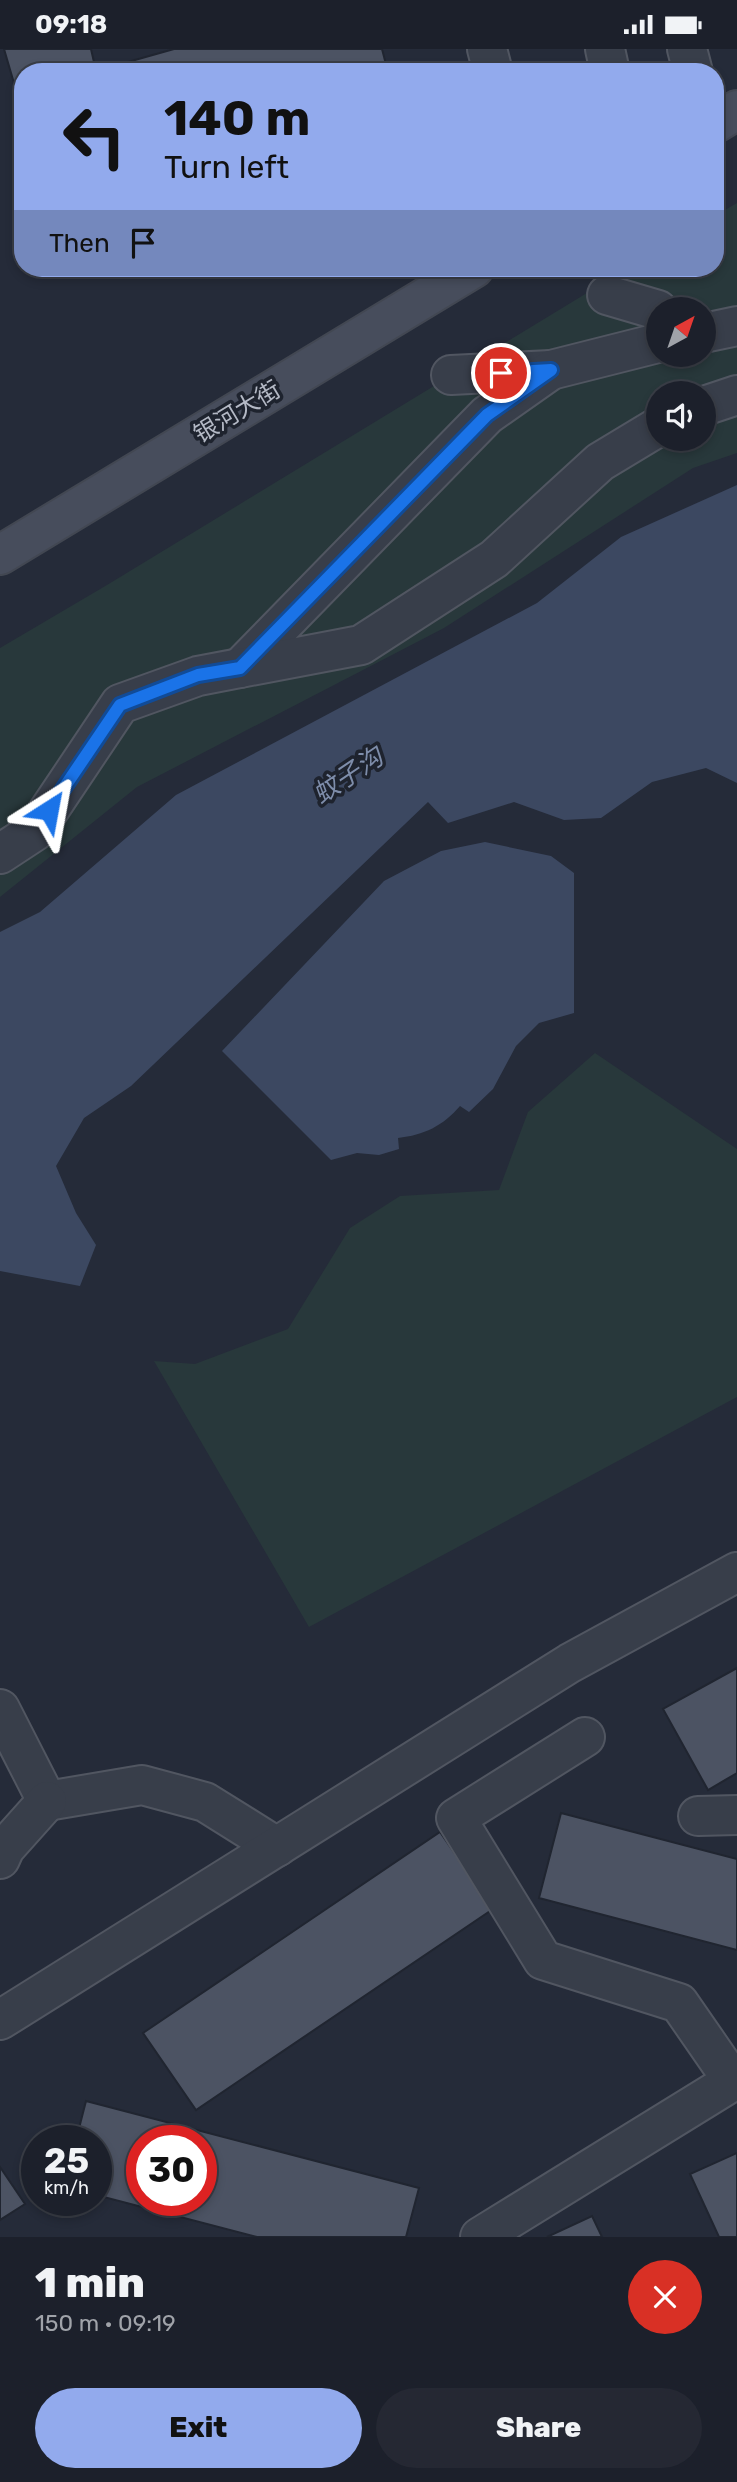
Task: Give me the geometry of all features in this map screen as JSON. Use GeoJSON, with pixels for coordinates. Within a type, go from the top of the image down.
{"type":"FeatureCollection","features":[{"type":"Feature","properties":{"kind":"main road","name":"银河大街"},"geometry":{"type":"LineString","coordinates":[[0,555],[459,277]]}},
{"type":"Feature","properties":{"kind":"street"},"geometry":{"type":"LineString","coordinates":[[607,295],[646,306]]}},
{"type":"Feature","properties":{"kind":"street"},"geometry":{"type":"LineString","coordinates":[[451,375],[551,370],[646,346]]}},
{"type":"Feature","properties":{"kind":"street"},"geometry":{"type":"LineString","coordinates":[[240,668],[487,415],[551,370]]}},
{"type":"Feature","properties":{"kind":"street"},"geometry":{"type":"LineString","coordinates":[[716,402],[737,395]]}},
{"type":"Feature","properties":{"kind":"street"},"geometry":{"type":"LineString","coordinates":[[0,855],[35,831],[120,705],[198,675],[361,645],[494,559],[600,462],[646,434]]}},
{"type":"Feature","properties":{"kind":"street"},"geometry":{"type":"LineString","coordinates":[[0,2020],[570,1663],[737,1572]]}},
{"type":"Feature","properties":{"kind":"street"},"geometry":{"type":"LineString","coordinates":[[0,1709],[47,1801]]}},
{"type":"Feature","properties":{"kind":"street"},"geometry":{"type":"LineString","coordinates":[[480,2237],[735,2080],[679,2003],[543,1961],[456,1818],[585,1737]]}},
{"type":"Feature","properties":{"kind":"street"},"geometry":{"type":"LineString","coordinates":[[0,1859],[5,1848],[47,1801],[142,1785],[205,1802],[277,1847]]}},
{"type":"Feature","properties":{"kind":"street"},"geometry":{"type":"LineString","coordinates":[[698,1816],[737,1815]]}},
{"type":"Feature","properties":{"kind":"shaded area"},"geometry":{"type":"Polygon","coordinates":[[[737,203],[737,453],[693,468],[444,628],[137,787],[0,897],[0,648],[613,277],[724,277],[724,210],[737,203]]]}},
{"type":"Feature","properties":{"kind":"shaded area"},"geometry":{"type":"Polygon","coordinates":[[[595,1053],[737,1149],[737,1397],[309,1627],[154,1361],[195,1364],[288,1329],[350,1228],[400,1196],[499,1190],[528,1112],[595,1053]]]}},
{"type":"Feature","properties":{"kind":"water","name":"蚊子沟"},"geometry":{"type":"Polygon","coordinates":[[[737,485],[737,783],[706,768],[652,782],[601,818],[564,820],[514,802],[448,823],[428,802],[131,1086],[84,1118],[56,1166],[76,1213],[96,1245],[80,1286],[0,1271],[0,932],[40,912],[176,795],[537,603],[621,537],[737,485]]]}},
{"type":"Feature","properties":{"kind":"water"},"geometry":{"type":"Polygon","coordinates":[[[485,842],[551,856],[574,873],[574,1013],[539,1023],[516,1046],[493,1089],[469,1112],[460,1106],[447,1119],[432,1128],[416,1135],[398,1138],[399,1149],[379,1155],[357,1153],[331,1160],[222,1051],[384,881],[441,851],[485,842]]]}},
{"type":"Feature","properties":{"kind":"building"},"geometry":{"type":"Polygon","coordinates":[[[4,49],[91,49],[94,63],[14,63],[14,83],[4,49]]]}},
{"type":"Feature","properties":{"kind":"building"},"geometry":{"type":"Polygon","coordinates":[[[174,49],[382,49],[386,63],[124,63],[174,49]]]}},
{"type":"Feature","properties":{"kind":"building"},"geometry":{"type":"Polygon","coordinates":[[[737,1668],[737,1773],[708,1790],[663,1709],[737,1668]]]}},
{"type":"Feature","properties":{"kind":"building"},"geometry":{"type":"Polygon","coordinates":[[[561,1813],[737,1859],[737,1950],[539,1898],[561,1813]]]}},
{"type":"Feature","properties":{"kind":"building"},"geometry":{"type":"Polygon","coordinates":[[[440,1832],[493,1909],[196,2110],[143,2033],[440,1832]]]}},
{"type":"Feature","properties":{"kind":"building"},"geometry":{"type":"Polygon","coordinates":[[[86,2101],[178,2125],[126,2125],[126,2203],[112,2199],[112,2125],[80,2125],[86,2101]]]}},
{"type":"Feature","properties":{"kind":"building"},"geometry":{"type":"Polygon","coordinates":[[[217,2135],[419,2188],[406,2237],[257,2237],[176,2216],[217,2216],[217,2135]]]}},
{"type":"Feature","properties":{"kind":"building"},"geometry":{"type":"Polygon","coordinates":[[[737,2153],[737,2237],[719,2237],[690,2174],[737,2153]]]}},
{"type":"Feature","properties":{"kind":"building"},"geometry":{"type":"Polygon","coordinates":[[[0,2167],[21,2198],[21,2207],[0,2220],[0,2167]]]}},
{"type":"Feature","properties":{"kind":"building"},"geometry":{"type":"Polygon","coordinates":[[[592,2216],[602,2237],[547,2237],[592,2216]]]}},
{"type":"Feature","properties":{"kind":"route"},"geometry":{"type":"LineString","coordinates":[[49,810],[120,705],[198,675],[240,668],[487,415],[551,370],[501,373]]}}]}
